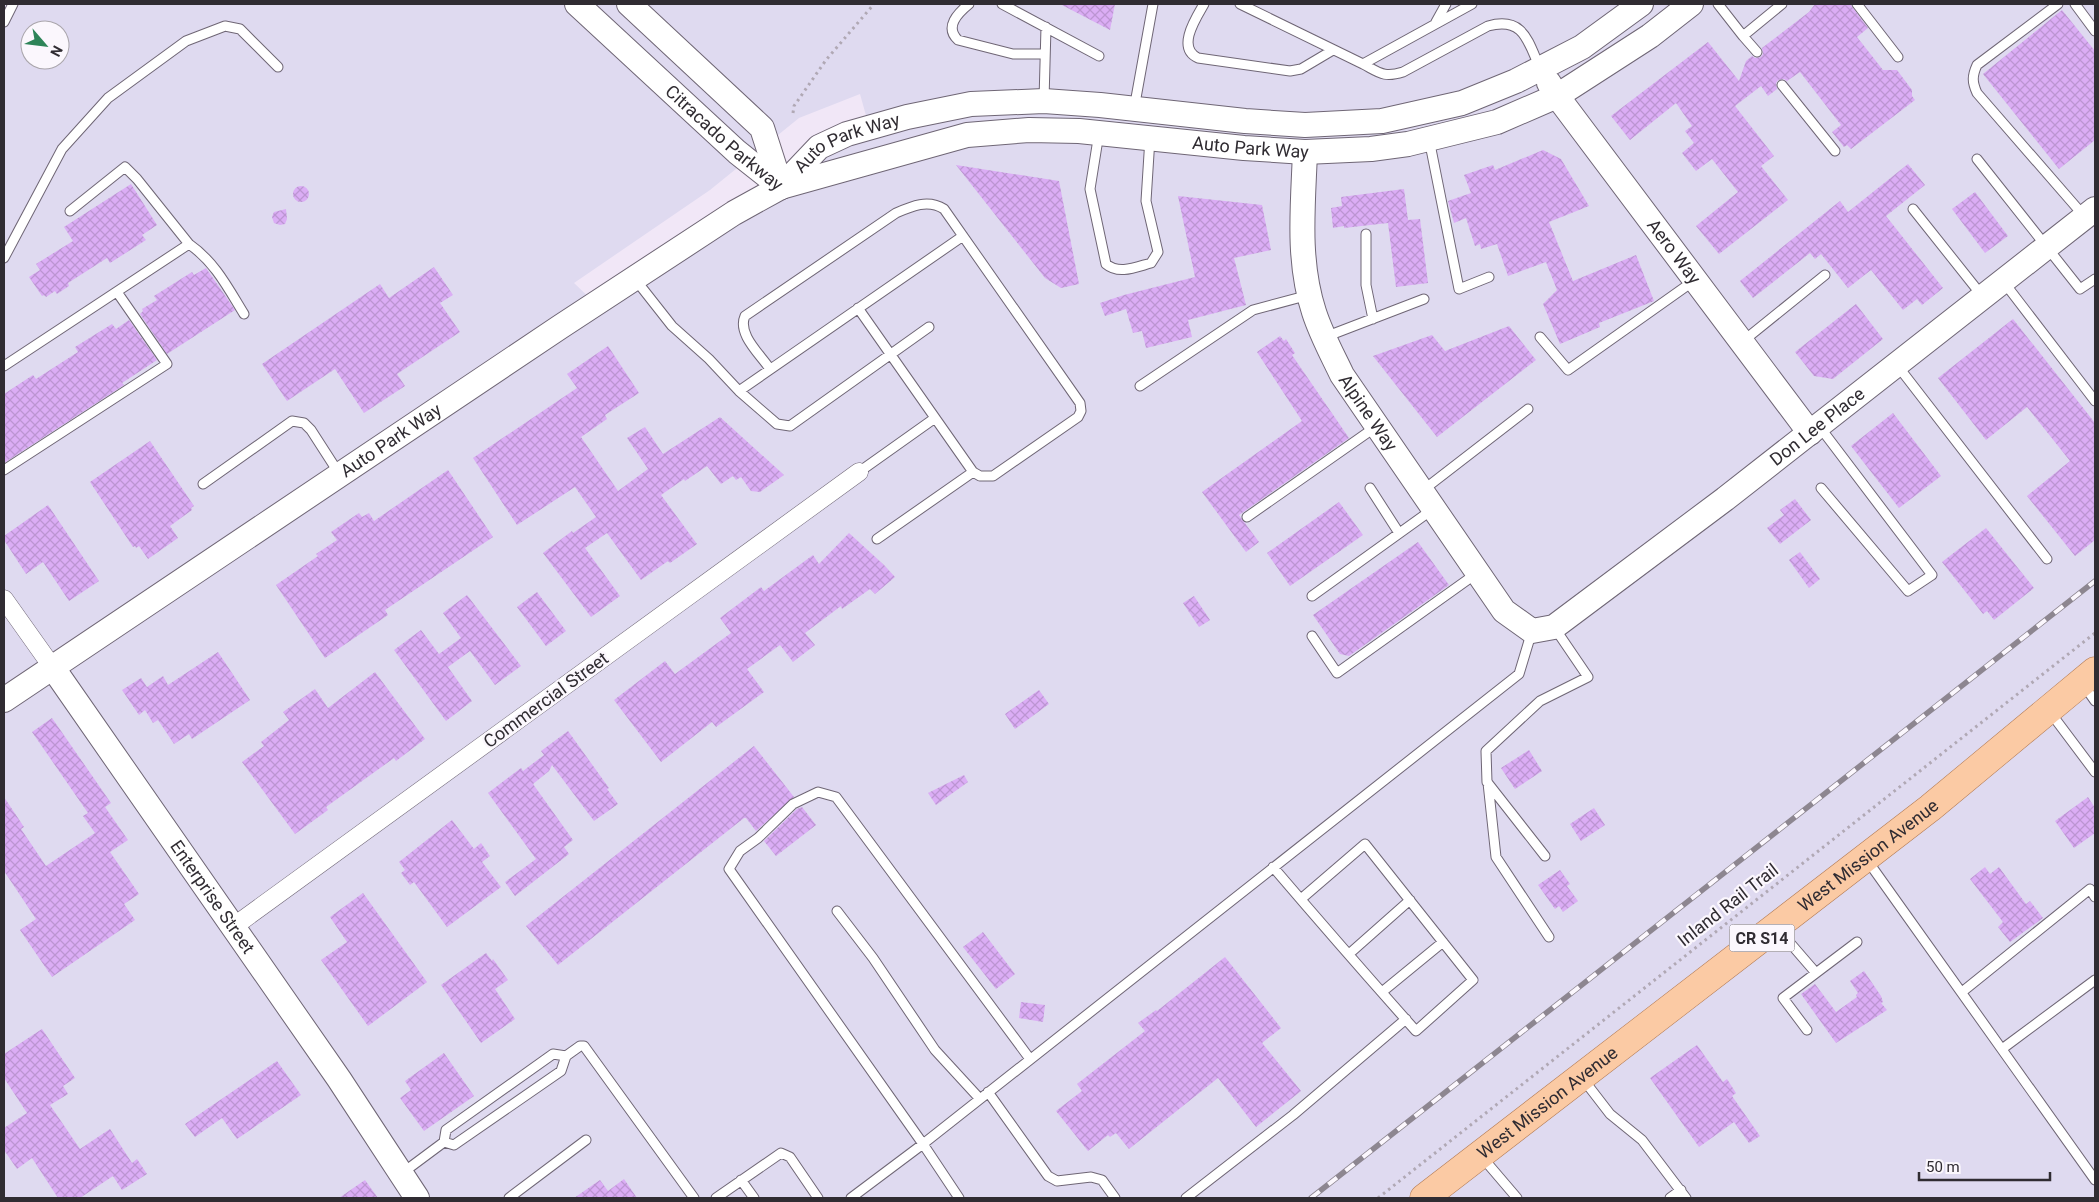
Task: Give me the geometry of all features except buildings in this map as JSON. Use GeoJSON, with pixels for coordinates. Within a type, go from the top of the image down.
{"type":"FeatureCollection","features":[{"type":"Feature","properties":{"kind":"main road","name":"Citracado Parkway"},"geometry":{"type":"LineString","coordinates":[[577,4],[737,152],[781,187]]}},
{"type":"Feature","properties":{"kind":"main road","name":"Citracado Parkway"},"geometry":{"type":"LineString","coordinates":[[629,4],[762,128],[781,187]]}},
{"type":"Feature","properties":{"kind":"main road","name":"Auto Park Way"},"geometry":{"type":"LineString","coordinates":[[781,187],[819,147],[847,134],[907,117],[971,104],[1044,101],[1305,125],[1382,121],[1462,103],[1540,69],[1582,47],[1642,4]]}},
{"type":"Feature","properties":{"kind":"main road","name":"Auto Park Way"},"geometry":{"type":"LineString","coordinates":[[4,700],[635,278],[735,212],[781,187],[967,135],[1029,130],[1099,133],[1304,152],[1371,149],[1429,139],[1497,122],[1557,96],[1650,36],[1691,4]]}},
{"type":"Feature","properties":{"kind":"main road","name":"Aero Way"},"geometry":{"type":"LineString","coordinates":[[1540,69],[1557,96],[1742,342],[1815,429]]}},
{"type":"Feature","properties":{"kind":"main road","name":"Alpine Way"},"geometry":{"type":"LineString","coordinates":[[1304,152],[1302,240],[1305,274],[1324,337],[1342,375],[1504,611],[1543,629]]}},
{"type":"Feature","properties":{"kind":"main road","name":"Don Lee Place"},"geometry":{"type":"LineString","coordinates":[[1543,629],[1815,429],[2090,213]]}},
{"type":"Feature","properties":{"kind":"main road","name":"Enterprise Street"},"geometry":{"type":"LineString","coordinates":[[53,668],[339,1079],[417,1198]]}},
{"type":"Feature","properties":{"kind":"main road","name":"West Mission Avenue"},"geometry":{"type":"LineString","coordinates":[[1424,1198],[1930,808],[2048,710],[2091,685]]}},
{"type":"Feature","properties":{"kind":"street","name":"Commercial Street"},"geometry":{"type":"LineString","coordinates":[[233,927],[859,472]]}},
{"type":"Feature","properties":{"kind":"street","name":"Enterprise Street"},"geometry":{"type":"LineString","coordinates":[[4,599],[53,668]]}},
{"type":"Feature","properties":{"kind":"lane"},"geometry":{"type":"LineString","coordinates":[[4,22],[13,4]]}},
{"type":"Feature","properties":{"kind":"lane"},"geometry":{"type":"LineString","coordinates":[[969,4],[957,14],[952,30],[953,36],[958,40],[1013,54],[1045,54]]}},
{"type":"Feature","properties":{"kind":"lane"},"geometry":{"type":"LineString","coordinates":[[1002,4],[1099,56]]}},
{"type":"Feature","properties":{"kind":"lane"},"geometry":{"type":"LineString","coordinates":[[1134,109],[1153,4]]}},
{"type":"Feature","properties":{"kind":"lane"},"geometry":{"type":"LineString","coordinates":[[1204,4],[1190,30],[1189,50],[1192,56],[1290,71],[1302,69],[1333,50]]}},
{"type":"Feature","properties":{"kind":"lane"},"geometry":{"type":"LineString","coordinates":[[1240,4],[1383,75],[1403,72],[1488,26],[1500,23],[1509,24],[1520,30],[1525,36],[1540,69]]}},
{"type":"Feature","properties":{"kind":"lane"},"geometry":{"type":"LineString","coordinates":[[1436,22],[1446,4]]}},
{"type":"Feature","properties":{"kind":"lane"},"geometry":{"type":"LineString","coordinates":[[1363,64],[1436,22],[1472,4]]}},
{"type":"Feature","properties":{"kind":"lane"},"geometry":{"type":"LineString","coordinates":[[1718,4],[1757,52]]}},
{"type":"Feature","properties":{"kind":"lane"},"geometry":{"type":"LineString","coordinates":[[1743,36],[1782,4]]}},
{"type":"Feature","properties":{"kind":"lane"},"geometry":{"type":"LineString","coordinates":[[1857,4],[1898,57]]}},
{"type":"Feature","properties":{"kind":"lane"},"geometry":{"type":"LineString","coordinates":[[2058,4],[1977,65],[1972,75],[1973,84],[1976,93],[2090,213]]}},
{"type":"Feature","properties":{"kind":"lane"},"geometry":{"type":"LineString","coordinates":[[2075,4],[2095,31]]}},
{"type":"Feature","properties":{"kind":"lane"},"geometry":{"type":"LineString","coordinates":[[4,258],[62,150],[108,98],[186,42],[225,26],[240,29],[278,67]]}},
{"type":"Feature","properties":{"kind":"lane"},"geometry":{"type":"LineString","coordinates":[[1044,101],[1046,27]]}},
{"type":"Feature","properties":{"kind":"lane"},"geometry":{"type":"LineString","coordinates":[[1782,85],[1835,150]]}},
{"type":"Feature","properties":{"kind":"lane"},"geometry":{"type":"LineString","coordinates":[[1099,133],[1090,189],[1106,264],[1119,270],[1151,263],[1158,252],[1146,201],[1150,138]]}},
{"type":"Feature","properties":{"kind":"lane"},"geometry":{"type":"LineString","coordinates":[[1429,139],[1460,288],[1488,277]]}},
{"type":"Feature","properties":{"kind":"lane"},"geometry":{"type":"LineString","coordinates":[[1977,159],[2048,246],[2080,289],[2095,279]]}},
{"type":"Feature","properties":{"kind":"lane"},"geometry":{"type":"LineString","coordinates":[[70,212],[124,167],[137,179],[189,244],[204,255],[214,266],[244,314]]}},
{"type":"Feature","properties":{"kind":"lane"},"geometry":{"type":"LineString","coordinates":[[770,369],[743,331],[742,323],[745,316],[896,213],[910,207],[928,203],[937,204],[944,209],[1080,404],[1081,411],[1078,417],[993,476],[980,476],[973,472],[858,308]]}},
{"type":"Feature","properties":{"kind":"lane"},"geometry":{"type":"LineString","coordinates":[[1913,209],[1983,297]]}},
{"type":"Feature","properties":{"kind":"lane"},"geometry":{"type":"LineString","coordinates":[[1366,234],[1366,285],[1374,319]]}},
{"type":"Feature","properties":{"kind":"lane"},"geometry":{"type":"LineString","coordinates":[[739,391],[963,236]]}},
{"type":"Feature","properties":{"kind":"lane"},"geometry":{"type":"LineString","coordinates":[[4,366],[189,244]]}},
{"type":"Feature","properties":{"kind":"lane"},"geometry":{"type":"LineString","coordinates":[[1742,342],[1825,275]]}},
{"type":"Feature","properties":{"kind":"lane"},"geometry":{"type":"LineString","coordinates":[[635,278],[672,326],[739,391],[778,424],[790,426],[929,328]]}},
{"type":"Feature","properties":{"kind":"lane"},"geometry":{"type":"LineString","coordinates":[[1540,337],[1568,370],[1695,280]]}},
{"type":"Feature","properties":{"kind":"lane"},"geometry":{"type":"LineString","coordinates":[[2003,281],[2095,401]]}},
{"type":"Feature","properties":{"kind":"lane"},"geometry":{"type":"LineString","coordinates":[[4,470],[167,364],[117,292]]}},
{"type":"Feature","properties":{"kind":"lane"},"geometry":{"type":"LineString","coordinates":[[1140,386],[1253,310],[1310,295]]}},
{"type":"Feature","properties":{"kind":"lane"},"geometry":{"type":"LineString","coordinates":[[1324,337],[1424,299]]}},
{"type":"Feature","properties":{"kind":"lane"},"geometry":{"type":"LineString","coordinates":[[1897,364],[2047,559]]}},
{"type":"Feature","properties":{"kind":"lane"},"geometry":{"type":"LineString","coordinates":[[1312,596],[1399,533],[1428,500],[1528,409]]}},
{"type":"Feature","properties":{"kind":"lane"},"geometry":{"type":"LineString","coordinates":[[859,472],[935,418]]}},
{"type":"Feature","properties":{"kind":"lane"},"geometry":{"type":"LineString","coordinates":[[203,484],[292,421],[304,423],[311,430],[340,475]]}},
{"type":"Feature","properties":{"kind":"lane"},"geometry":{"type":"LineString","coordinates":[[1247,516],[1377,425]]}},
{"type":"Feature","properties":{"kind":"lane"},"geometry":{"type":"LineString","coordinates":[[1815,429],[1932,575],[1908,591],[1821,488]]}},
{"type":"Feature","properties":{"kind":"lane"},"geometry":{"type":"LineString","coordinates":[[877,539],[973,472]]}},
{"type":"Feature","properties":{"kind":"lane"},"geometry":{"type":"LineString","coordinates":[[1370,488],[1399,533]]}},
{"type":"Feature","properties":{"kind":"lane"},"geometry":{"type":"LineString","coordinates":[[1312,636],[1337,673],[1477,573]]}},
{"type":"Feature","properties":{"kind":"lane"},"geometry":{"type":"LineString","coordinates":[[851,1198],[923,1144],[1519,674],[1543,629],[1588,677],[1540,701],[1486,752],[1496,858],[1549,937]]}},
{"type":"Feature","properties":{"kind":"lane"},"geometry":{"type":"LineString","coordinates":[[2048,710],[2095,772]]}},
{"type":"Feature","properties":{"kind":"lane"},"geometry":{"type":"LineString","coordinates":[[1488,783],[1545,856]]}},
{"type":"Feature","properties":{"kind":"lane"},"geometry":{"type":"LineString","coordinates":[[959,1198],[730,869],[740,851],[758,838],[793,804],[818,792],[836,797],[1030,1059]]}},
{"type":"Feature","properties":{"kind":"lane"},"geometry":{"type":"LineString","coordinates":[[1273,867],[1416,1031],[1473,980],[1366,844],[1301,899]]}},
{"type":"Feature","properties":{"kind":"lane"},"geometry":{"type":"LineString","coordinates":[[1866,858],[2095,1180]]}},
{"type":"Feature","properties":{"kind":"lane"},"geometry":{"type":"LineString","coordinates":[[1962,992],[2090,890],[2095,897]]}},
{"type":"Feature","properties":{"kind":"lane"},"geometry":{"type":"LineString","coordinates":[[1349,954],[1410,900]]}},
{"type":"Feature","properties":{"kind":"lane"},"geometry":{"type":"LineString","coordinates":[[837,911],[873,958],[935,1050],[980,1099]]}},
{"type":"Feature","properties":{"kind":"lane"},"geometry":{"type":"LineString","coordinates":[[1776,927],[1816,973]]}},
{"type":"Feature","properties":{"kind":"lane"},"geometry":{"type":"LineString","coordinates":[[1382,992],[1443,942]]}},
{"type":"Feature","properties":{"kind":"lane"},"geometry":{"type":"LineString","coordinates":[[1807,1030],[1782,998],[1857,942]]}},
{"type":"Feature","properties":{"kind":"lane"},"geometry":{"type":"LineString","coordinates":[[2002,1049],[2095,980]]}},
{"type":"Feature","properties":{"kind":"lane"},"geometry":{"type":"LineString","coordinates":[[1186,1198],[1293,1116],[1406,1019]]}},
{"type":"Feature","properties":{"kind":"lane"},"geometry":{"type":"LineString","coordinates":[[444,1142],[454,1145],[561,1070],[566,1056],[580,1046],[584,1046],[694,1198]]}},
{"type":"Feature","properties":{"kind":"lane"},"geometry":{"type":"LineString","coordinates":[[401,1174],[444,1142],[446,1130],[553,1054],[566,1056]]}},
{"type":"Feature","properties":{"kind":"lane"},"geometry":{"type":"LineString","coordinates":[[1582,1077],[1610,1114],[1642,1140],[1683,1194],[1670,1198]]}},
{"type":"Feature","properties":{"kind":"lane"},"geometry":{"type":"LineString","coordinates":[[988,1092],[1048,1176],[1058,1181],[1090,1177],[1102,1180],[1115,1198]]}},
{"type":"Feature","properties":{"kind":"lane"},"geometry":{"type":"LineString","coordinates":[[496,1095],[506,1109]]}},
{"type":"Feature","properties":{"kind":"lane"},"geometry":{"type":"LineString","coordinates":[[509,1198],[586,1140]]}},
{"type":"Feature","properties":{"kind":"lane"},"geometry":{"type":"LineString","coordinates":[[716,1198],[782,1153],[790,1157],[818,1198]]}},
{"type":"Feature","properties":{"kind":"lane"},"geometry":{"type":"LineString","coordinates":[[1480,1155],[1517,1198]]}},
{"type":"Feature","properties":{"kind":"lane"},"geometry":{"type":"LineString","coordinates":[[741,1180],[754,1198]]}},
{"type":"Feature","properties":{"kind":"path"},"geometry":{"type":"LineString","coordinates":[[793,113],[794,106],[826,60],[874,4]]}},
{"type":"Feature","properties":{"kind":"path","name":"Inland Rail Trail"},"geometry":{"type":"LineString","coordinates":[[1378,1198],[2095,633]]}},
{"type":"Feature","properties":{"kind":"shaded area"},"geometry":{"type":"Polygon","coordinates":[[[4,4],[2095,4],[2095,1198],[4,1198],[4,4]],[[860,94],[799,118],[710,190],[574,283],[596,304],[814,164],[842,149],[872,137],[860,94]]]}},
{"type":"Feature","properties":{"kind":"railway"},"geometry":{"type":"LineString","coordinates":[[1311,1198],[2095,581]]}}]}
